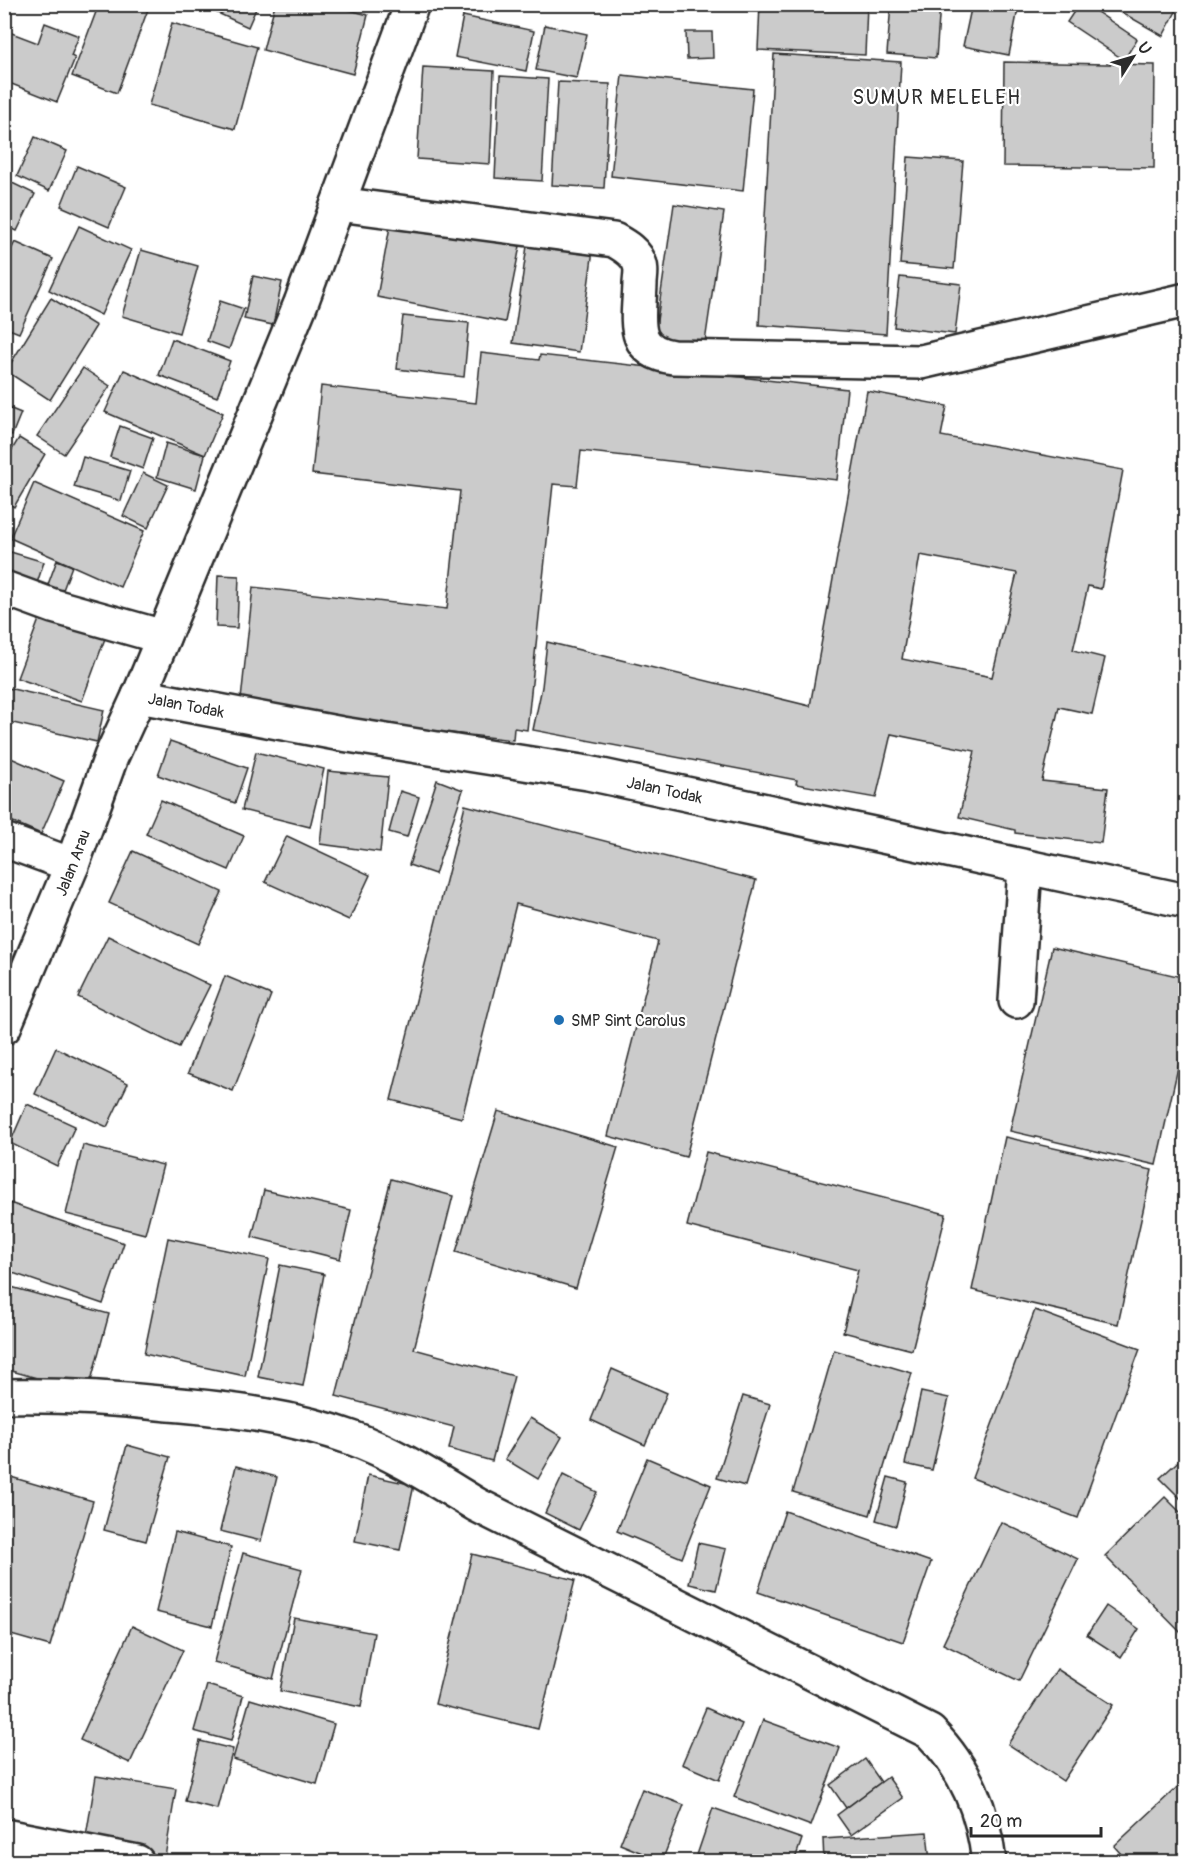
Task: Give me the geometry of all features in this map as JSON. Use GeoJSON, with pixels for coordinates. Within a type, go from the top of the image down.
{"type":"FeatureCollection","features":[{"type":"Feature","properties":{"kind":"street","name":"Jalan Arau"},"geometry":{"type":"LineString","coordinates":[[4,1027],[72,865],[111,757],[164,637],[301,303],[412,4]]}},
{"type":"Feature","properties":{"kind":"street"},"geometry":{"type":"LineString","coordinates":[[338,204],[614,240],[629,248],[640,266],[638,334],[646,347],[659,355],[674,357],[921,362],[1185,300]]}},
{"type":"Feature","properties":{"kind":"street"},"geometry":{"type":"LineString","coordinates":[[4,588],[53,606],[164,637]]}},
{"type":"Feature","properties":{"kind":"street","name":"Jalan Todak"},"geometry":{"type":"LineString","coordinates":[[139,696],[342,734],[588,773],[1185,901]]}},
{"type":"Feature","properties":{"kind":"street"},"geometry":{"type":"LineString","coordinates":[[4,840],[72,865]]}},
{"type":"Feature","properties":{"kind":"street"},"geometry":{"type":"LineString","coordinates":[[1016,1001],[1025,867]]}},
{"type":"Feature","properties":{"kind":"street"},"geometry":{"type":"LineString","coordinates":[[4,1396],[77,1395],[223,1409],[272,1417],[352,1439],[426,1474],[477,1505],[930,1732],[946,1749],[967,1784],[985,1825],[989,1862]]}},
{"type":"Feature","properties":{"kind":"street"},"geometry":{"type":"LineString","coordinates":[[4,1836],[137,1862]]}},
{"type":"Feature","properties":{"kind":"building"},"geometry":{"type":"Polygon","coordinates":[[[99,4],[150,4],[117,93],[72,76],[99,4]]]}},
{"type":"Feature","properties":{"kind":"building"},"geometry":{"type":"Polygon","coordinates":[[[198,4],[258,4],[248,27],[198,4]]]}},
{"type":"Feature","properties":{"kind":"building"},"geometry":{"type":"Polygon","coordinates":[[[275,4],[328,4],[368,15],[353,74],[263,50],[275,4]]]}},
{"type":"Feature","properties":{"kind":"building"},"geometry":{"type":"Polygon","coordinates":[[[584,4],[601,4],[600,9],[584,4]]]}},
{"type":"Feature","properties":{"kind":"building"},"geometry":{"type":"Polygon","coordinates":[[[760,4],[867,4],[865,55],[758,50],[760,4]]]}},
{"type":"Feature","properties":{"kind":"building"},"geometry":{"type":"Polygon","coordinates":[[[891,4],[940,4],[936,58],[887,54],[891,4]]]}},
{"type":"Feature","properties":{"kind":"building"},"geometry":{"type":"Polygon","coordinates":[[[972,4],[1019,4],[1009,55],[963,46],[972,4]]]}},
{"type":"Feature","properties":{"kind":"building"},"geometry":{"type":"Polygon","coordinates":[[[1079,4],[1085,4],[1137,39],[1124,60],[1067,22],[1079,4]]]}},
{"type":"Feature","properties":{"kind":"building"},"geometry":{"type":"Polygon","coordinates":[[[1107,4],[1180,4],[1163,36],[1107,4]]]}},
{"type":"Feature","properties":{"kind":"building"},"geometry":{"type":"Polygon","coordinates":[[[463,16],[534,31],[526,71],[455,57],[463,16]]]}},
{"type":"Feature","properties":{"kind":"building"},"geometry":{"type":"Polygon","coordinates":[[[45,23],[79,36],[71,56],[75,58],[57,102],[4,81],[4,30],[38,43],[45,23]]]}},
{"type":"Feature","properties":{"kind":"building"},"geometry":{"type":"Polygon","coordinates":[[[172,23],[257,47],[235,129],[149,105],[172,23]]]}},
{"type":"Feature","properties":{"kind":"building"},"geometry":{"type":"Polygon","coordinates":[[[545,25],[587,34],[577,78],[536,70],[545,25]]]}},
{"type":"Feature","properties":{"kind":"building"},"geometry":{"type":"Polygon","coordinates":[[[686,32],[712,32],[713,58],[687,59],[686,32]]]}},
{"type":"Feature","properties":{"kind":"building"},"geometry":{"type":"Polygon","coordinates":[[[774,54],[901,62],[886,334],[759,325],[774,54]]]}},
{"type":"Feature","properties":{"kind":"building"},"geometry":{"type":"Polygon","coordinates":[[[1004,62],[1155,65],[1154,168],[1003,166],[1004,62]]]}},
{"type":"Feature","properties":{"kind":"building"},"geometry":{"type":"Polygon","coordinates":[[[423,67],[494,71],[490,164],[417,159],[423,67]]]}},
{"type":"Feature","properties":{"kind":"building"},"geometry":{"type":"Polygon","coordinates":[[[622,75],[753,89],[743,191],[611,176],[622,75]]]}},
{"type":"Feature","properties":{"kind":"building"},"geometry":{"type":"Polygon","coordinates":[[[500,76],[548,79],[542,181],[495,178],[500,76]]]}},
{"type":"Feature","properties":{"kind":"building"},"geometry":{"type":"Polygon","coordinates":[[[558,82],[610,84],[604,188],[552,185],[558,82]]]}},
{"type":"Feature","properties":{"kind":"building"},"geometry":{"type":"Polygon","coordinates":[[[35,137],[67,151],[49,191],[17,176],[35,137]]]}},
{"type":"Feature","properties":{"kind":"building"},"geometry":{"type":"Polygon","coordinates":[[[908,157],[963,161],[954,269],[900,264],[908,157]]]}},
{"type":"Feature","properties":{"kind":"building"},"geometry":{"type":"Polygon","coordinates":[[[77,166],[126,187],[109,227],[61,206],[77,166]]]}},
{"type":"Feature","properties":{"kind":"building"},"geometry":{"type":"Polygon","coordinates":[[[4,179],[35,194],[17,231],[4,225],[4,179]]]}},
{"type":"Feature","properties":{"kind":"building"},"geometry":{"type":"Polygon","coordinates":[[[674,204],[724,212],[704,349],[654,341],[674,204]]]}},
{"type":"Feature","properties":{"kind":"building"},"geometry":{"type":"Polygon","coordinates":[[[391,221],[520,246],[505,322],[377,297],[391,221]]]}},
{"type":"Feature","properties":{"kind":"building"},"geometry":{"type":"Polygon","coordinates":[[[79,226],[131,250],[101,315],[49,290],[79,226]]]}},
{"type":"Feature","properties":{"kind":"building"},"geometry":{"type":"Polygon","coordinates":[[[528,239],[593,250],[579,352],[513,343],[528,239]]]}},
{"type":"Feature","properties":{"kind":"building"},"geometry":{"type":"Polygon","coordinates":[[[15,242],[53,259],[19,333],[4,327],[4,264],[15,242]]]}},
{"type":"Feature","properties":{"kind":"building"},"geometry":{"type":"Polygon","coordinates":[[[141,250],[198,266],[179,333],[122,316],[141,250]]]}},
{"type":"Feature","properties":{"kind":"building"},"geometry":{"type":"Polygon","coordinates":[[[253,276],[282,282],[273,325],[244,319],[253,276]]]}},
{"type":"Feature","properties":{"kind":"building"},"geometry":{"type":"Polygon","coordinates":[[[900,277],[961,284],[955,334],[894,327],[900,277]]]}},
{"type":"Feature","properties":{"kind":"building"},"geometry":{"type":"Polygon","coordinates":[[[51,298],[96,326],[50,400],[6,371],[51,298]]]}},
{"type":"Feature","properties":{"kind":"building"},"geometry":{"type":"Polygon","coordinates":[[[220,301],[244,309],[229,349],[207,341],[220,301]]]}},
{"type":"Feature","properties":{"kind":"building"},"geometry":{"type":"Polygon","coordinates":[[[403,316],[469,323],[464,377],[397,369],[403,316]]]}},
{"type":"Feature","properties":{"kind":"building"},"geometry":{"type":"Polygon","coordinates":[[[172,339],[230,361],[217,397],[159,375],[172,339]]]}},
{"type":"Feature","properties":{"kind":"building"},"geometry":{"type":"Polygon","coordinates":[[[481,353],[539,360],[540,355],[847,389],[837,480],[581,451],[577,486],[553,484],[527,730],[514,728],[513,740],[240,709],[253,587],[447,609],[460,491],[312,474],[321,386],[476,403],[481,353]]]}},
{"type":"Feature","properties":{"kind":"building"},"geometry":{"type":"Polygon","coordinates":[[[83,368],[110,386],[64,454],[37,436],[83,368]]]}},
{"type":"Feature","properties":{"kind":"building"},"geometry":{"type":"Polygon","coordinates":[[[124,370],[223,413],[205,455],[105,412],[124,370]]]}},
{"type":"Feature","properties":{"kind":"building"},"geometry":{"type":"Polygon","coordinates":[[[867,391],[947,406],[941,436],[1123,470],[1101,589],[1088,586],[1073,650],[1105,658],[1092,714],[1059,707],[1042,781],[1108,788],[1101,843],[1015,833],[1015,830],[959,817],[975,751],[891,734],[876,798],[796,784],[797,780],[533,730],[542,687],[547,642],[810,706],[867,391]],[[920,555],[902,659],[992,677],[1017,573],[920,555]]]}},
{"type":"Feature","properties":{"kind":"building"},"geometry":{"type":"Polygon","coordinates":[[[4,406],[21,413],[12,435],[4,432],[4,406]]]}},
{"type":"Feature","properties":{"kind":"building"},"geometry":{"type":"Polygon","coordinates":[[[120,426],[153,438],[143,469],[110,457],[120,426]]]}},
{"type":"Feature","properties":{"kind":"building"},"geometry":{"type":"Polygon","coordinates":[[[19,438],[45,454],[14,507],[4,501],[4,463],[19,438]]]}},
{"type":"Feature","properties":{"kind":"building"},"geometry":{"type":"Polygon","coordinates":[[[166,443],[205,455],[196,489],[157,477],[166,443]]]}},
{"type":"Feature","properties":{"kind":"building"},"geometry":{"type":"Polygon","coordinates":[[[83,457],[130,471],[121,501],[74,487],[83,457]]]}},
{"type":"Feature","properties":{"kind":"building"},"geometry":{"type":"Polygon","coordinates":[[[143,473],[168,485],[148,528],[123,516],[143,473]]]}},
{"type":"Feature","properties":{"kind":"building"},"geometry":{"type":"Polygon","coordinates":[[[34,483],[144,531],[120,587],[10,538],[34,483]]]}},
{"type":"Feature","properties":{"kind":"building"},"geometry":{"type":"Polygon","coordinates":[[[4,550],[44,562],[34,592],[4,583],[4,550]]]}},
{"type":"Feature","properties":{"kind":"building"},"geometry":{"type":"Polygon","coordinates":[[[57,560],[72,566],[58,603],[43,598],[57,560]]]}},
{"type":"Feature","properties":{"kind":"building"},"geometry":{"type":"Polygon","coordinates":[[[218,575],[239,576],[237,628],[216,627],[218,575]]]}},
{"type":"Feature","properties":{"kind":"building"},"geometry":{"type":"Polygon","coordinates":[[[43,609],[107,633],[82,701],[17,678],[43,609]]]}},
{"type":"Feature","properties":{"kind":"building"},"geometry":{"type":"Polygon","coordinates":[[[4,636],[10,637],[4,670],[4,636]]]}},
{"type":"Feature","properties":{"kind":"building"},"geometry":{"type":"Polygon","coordinates":[[[8,688],[104,710],[97,742],[4,721],[8,688]]]}},
{"type":"Feature","properties":{"kind":"building"},"geometry":{"type":"Polygon","coordinates":[[[170,741],[247,768],[235,803],[158,775],[170,741]]]}},
{"type":"Feature","properties":{"kind":"building"},"geometry":{"type":"Polygon","coordinates":[[[256,752],[324,769],[310,827],[242,810],[256,752]]]}},
{"type":"Feature","properties":{"kind":"building"},"geometry":{"type":"Polygon","coordinates":[[[4,755],[64,781],[41,834],[4,818],[4,755]]]}},
{"type":"Feature","properties":{"kind":"building"},"geometry":{"type":"Polygon","coordinates":[[[328,771],[388,777],[380,852],[320,844],[328,771]]]}},
{"type":"Feature","properties":{"kind":"building"},"geometry":{"type":"Polygon","coordinates":[[[437,780],[463,790],[435,874],[409,865],[437,780]]]}},
{"type":"Feature","properties":{"kind":"building"},"geometry":{"type":"Polygon","coordinates":[[[400,791],[419,797],[407,837],[389,832],[400,791]]]}},
{"type":"Feature","properties":{"kind":"building"},"geometry":{"type":"Polygon","coordinates":[[[161,800],[244,836],[229,870],[146,834],[161,800]]]}},
{"type":"Feature","properties":{"kind":"building"},"geometry":{"type":"Polygon","coordinates":[[[465,805],[756,880],[686,1157],[608,1136],[658,941],[516,904],[462,1118],[391,1100],[465,805]]]}},
{"type":"Feature","properties":{"kind":"building"},"geometry":{"type":"Polygon","coordinates":[[[287,836],[370,875],[349,920],[265,882],[287,836]]]}},
{"type":"Feature","properties":{"kind":"building"},"geometry":{"type":"Polygon","coordinates":[[[133,851],[222,892],[198,944],[109,903],[133,851]]]}},
{"type":"Feature","properties":{"kind":"building"},"geometry":{"type":"Polygon","coordinates":[[[108,936],[210,985],[179,1047],[78,997],[108,936]]]}},
{"type":"Feature","properties":{"kind":"building"},"geometry":{"type":"Polygon","coordinates":[[[1052,947],[1186,978],[1186,1032],[1156,1165],[1010,1131],[1052,947]]]}},
{"type":"Feature","properties":{"kind":"building"},"geometry":{"type":"Polygon","coordinates":[[[225,976],[271,995],[233,1091],[188,1073],[225,976]]]}},
{"type":"Feature","properties":{"kind":"building"},"geometry":{"type":"Polygon","coordinates":[[[56,1048],[128,1083],[107,1127],[35,1094],[56,1048]]]}},
{"type":"Feature","properties":{"kind":"building"},"geometry":{"type":"Polygon","coordinates":[[[27,1104],[75,1126],[57,1166],[10,1143],[27,1104]]]}},
{"type":"Feature","properties":{"kind":"building"},"geometry":{"type":"Polygon","coordinates":[[[498,1111],[618,1147],[576,1288],[456,1252],[498,1111]]]}},
{"type":"Feature","properties":{"kind":"building"},"geometry":{"type":"Polygon","coordinates":[[[1005,1137],[1152,1170],[1118,1324],[972,1290],[1005,1137]]]}},
{"type":"Feature","properties":{"kind":"building"},"geometry":{"type":"Polygon","coordinates":[[[83,1145],[163,1165],[145,1234],[66,1214],[83,1145]]]}},
{"type":"Feature","properties":{"kind":"building"},"geometry":{"type":"Polygon","coordinates":[[[706,1152],[946,1214],[912,1350],[843,1332],[858,1270],[687,1226],[706,1152]]]}},
{"type":"Feature","properties":{"kind":"building"},"geometry":{"type":"Polygon","coordinates":[[[391,1179],[453,1196],[414,1349],[514,1376],[492,1461],[449,1449],[454,1427],[336,1396],[391,1179]]]}},
{"type":"Feature","properties":{"kind":"building"},"geometry":{"type":"Polygon","coordinates":[[[264,1190],[351,1210],[340,1259],[252,1237],[264,1190]]]}},
{"type":"Feature","properties":{"kind":"building"},"geometry":{"type":"Polygon","coordinates":[[[4,1201],[124,1243],[103,1304],[4,1270],[4,1201]]]}},
{"type":"Feature","properties":{"kind":"building"},"geometry":{"type":"Polygon","coordinates":[[[168,1238],[269,1259],[245,1376],[144,1354],[168,1238]]]}},
{"type":"Feature","properties":{"kind":"building"},"geometry":{"type":"Polygon","coordinates":[[[280,1265],[324,1274],[303,1386],[258,1377],[280,1265]]]}},
{"type":"Feature","properties":{"kind":"building"},"geometry":{"type":"Polygon","coordinates":[[[4,1285],[109,1314],[88,1392],[4,1369],[4,1285]]]}},
{"type":"Feature","properties":{"kind":"building"},"geometry":{"type":"Polygon","coordinates":[[[1035,1310],[1140,1349],[1078,1518],[972,1478],[1035,1310]]]}},
{"type":"Feature","properties":{"kind":"building"},"geometry":{"type":"Polygon","coordinates":[[[834,1350],[912,1373],[870,1515],[793,1492],[834,1350]]]}},
{"type":"Feature","properties":{"kind":"building"},"geometry":{"type":"Polygon","coordinates":[[[612,1369],[667,1393],[645,1445],[591,1420],[612,1369]]]}},
{"type":"Feature","properties":{"kind":"building"},"geometry":{"type":"Polygon","coordinates":[[[921,1392],[949,1398],[932,1470],[905,1464],[921,1392]]]}},
{"type":"Feature","properties":{"kind":"building"},"geometry":{"type":"Polygon","coordinates":[[[743,1396],[770,1404],[745,1486],[717,1478],[743,1396]]]}},
{"type":"Feature","properties":{"kind":"building"},"geometry":{"type":"Polygon","coordinates":[[[530,1418],[562,1437],[538,1479],[505,1459],[530,1418]]]}},
{"type":"Feature","properties":{"kind":"building"},"geometry":{"type":"Polygon","coordinates":[[[127,1445],[170,1457],[146,1541],[104,1530],[127,1445]]]}},
{"type":"Feature","properties":{"kind":"building"},"geometry":{"type":"Polygon","coordinates":[[[1186,1454],[1186,1504],[1160,1478],[1186,1454]]]}},
{"type":"Feature","properties":{"kind":"building"},"geometry":{"type":"Polygon","coordinates":[[[647,1458],[711,1485],[682,1558],[617,1531],[647,1458]]]}},
{"type":"Feature","properties":{"kind":"building"},"geometry":{"type":"Polygon","coordinates":[[[236,1466],[277,1477],[261,1541],[220,1531],[236,1466]]]}},
{"type":"Feature","properties":{"kind":"building"},"geometry":{"type":"Polygon","coordinates":[[[4,1475],[93,1501],[50,1646],[4,1633],[4,1475]]]}},
{"type":"Feature","properties":{"kind":"building"},"geometry":{"type":"Polygon","coordinates":[[[368,1475],[414,1485],[400,1550],[355,1541],[368,1475]]]}},
{"type":"Feature","properties":{"kind":"building"},"geometry":{"type":"Polygon","coordinates":[[[563,1475],[597,1492],[579,1530],[545,1513],[563,1475]]]}},
{"type":"Feature","properties":{"kind":"building"},"geometry":{"type":"Polygon","coordinates":[[[888,1477],[907,1482],[896,1526],[876,1520],[888,1477]]]}},
{"type":"Feature","properties":{"kind":"building"},"geometry":{"type":"Polygon","coordinates":[[[1165,1497],[1186,1518],[1186,1638],[1105,1556],[1165,1497]]]}},
{"type":"Feature","properties":{"kind":"building"},"geometry":{"type":"Polygon","coordinates":[[[785,1511],[931,1562],[903,1642],[758,1592],[785,1511]]]}},
{"type":"Feature","properties":{"kind":"building"},"geometry":{"type":"Polygon","coordinates":[[[1001,1522],[1078,1559],[1019,1681],[943,1644],[1001,1522]]]}},
{"type":"Feature","properties":{"kind":"building"},"geometry":{"type":"Polygon","coordinates":[[[175,1532],[231,1547],[212,1626],[156,1612],[175,1532]]]}},
{"type":"Feature","properties":{"kind":"building"},"geometry":{"type":"Polygon","coordinates":[[[698,1543],[726,1549],[716,1590],[689,1584],[698,1543]]]}},
{"type":"Feature","properties":{"kind":"building"},"geometry":{"type":"Polygon","coordinates":[[[243,1553],[302,1569],[273,1679],[214,1662],[243,1553]]]}},
{"type":"Feature","properties":{"kind":"building"},"geometry":{"type":"Polygon","coordinates":[[[472,1554],[575,1580],[538,1729],[435,1704],[472,1554]]]}},
{"type":"Feature","properties":{"kind":"building"},"geometry":{"type":"Polygon","coordinates":[[[1106,1606],[1139,1629],[1121,1657],[1087,1635],[1106,1606]]]}},
{"type":"Feature","properties":{"kind":"building"},"geometry":{"type":"Polygon","coordinates":[[[294,1618],[374,1633],[361,1707],[280,1691],[294,1618]]]}},
{"type":"Feature","properties":{"kind":"building"},"geometry":{"type":"Polygon","coordinates":[[[132,1626],[183,1650],[130,1763],[80,1740],[132,1626]]]}},
{"type":"Feature","properties":{"kind":"building"},"geometry":{"type":"Polygon","coordinates":[[[1057,1669],[1113,1705],[1063,1781],[1008,1744],[1057,1669]]]}},
{"type":"Feature","properties":{"kind":"building"},"geometry":{"type":"Polygon","coordinates":[[[207,1685],[243,1696],[231,1741],[194,1731],[207,1685]]]}},
{"type":"Feature","properties":{"kind":"building"},"geometry":{"type":"Polygon","coordinates":[[[250,1699],[334,1724],[317,1784],[233,1759],[250,1699]]]}},
{"type":"Feature","properties":{"kind":"building"},"geometry":{"type":"Polygon","coordinates":[[[706,1708],[742,1724],[719,1780],[682,1764],[706,1708]]]}},
{"type":"Feature","properties":{"kind":"building"},"geometry":{"type":"Polygon","coordinates":[[[763,1720],[840,1748],[811,1826],[734,1797],[763,1720]]]}},
{"type":"Feature","properties":{"kind":"building"},"geometry":{"type":"Polygon","coordinates":[[[200,1741],[233,1749],[217,1809],[185,1801],[200,1741]]]}},
{"type":"Feature","properties":{"kind":"building"},"geometry":{"type":"Polygon","coordinates":[[[865,1759],[881,1782],[846,1808],[830,1785],[865,1759]]]}},
{"type":"Feature","properties":{"kind":"building"},"geometry":{"type":"Polygon","coordinates":[[[96,1776],[176,1789],[165,1857],[85,1843],[96,1776]]]}},
{"type":"Feature","properties":{"kind":"building"},"geometry":{"type":"Polygon","coordinates":[[[888,1777],[903,1798],[851,1835],[837,1815],[888,1777]]]}},
{"type":"Feature","properties":{"kind":"building"},"geometry":{"type":"Polygon","coordinates":[[[1186,1779],[1186,1862],[1128,1862],[1114,1846],[1186,1779]]]}},
{"type":"Feature","properties":{"kind":"building"},"geometry":{"type":"Polygon","coordinates":[[[642,1789],[684,1805],[662,1861],[620,1844],[642,1789]]]}},
{"type":"Feature","properties":{"kind":"building"},"geometry":{"type":"Polygon","coordinates":[[[713,1808],[802,1839],[794,1862],[717,1862],[697,1855],[713,1808]]]}},
{"type":"Feature","properties":{"kind":"building"},"geometry":{"type":"Polygon","coordinates":[[[927,1832],[930,1862],[824,1862],[823,1839],[927,1832]]]}},
{"type":"Feature","properties":{"kind":"place","name":"SMP Sint Carolus"},"geometry":{"type":"Point","coordinates":[559,1020]}},
{"type":"Feature","properties":{"kind":"district","name":"SUMUR MELELEH"},"geometry":{"type":"Point","coordinates":[937,97]}}]}
